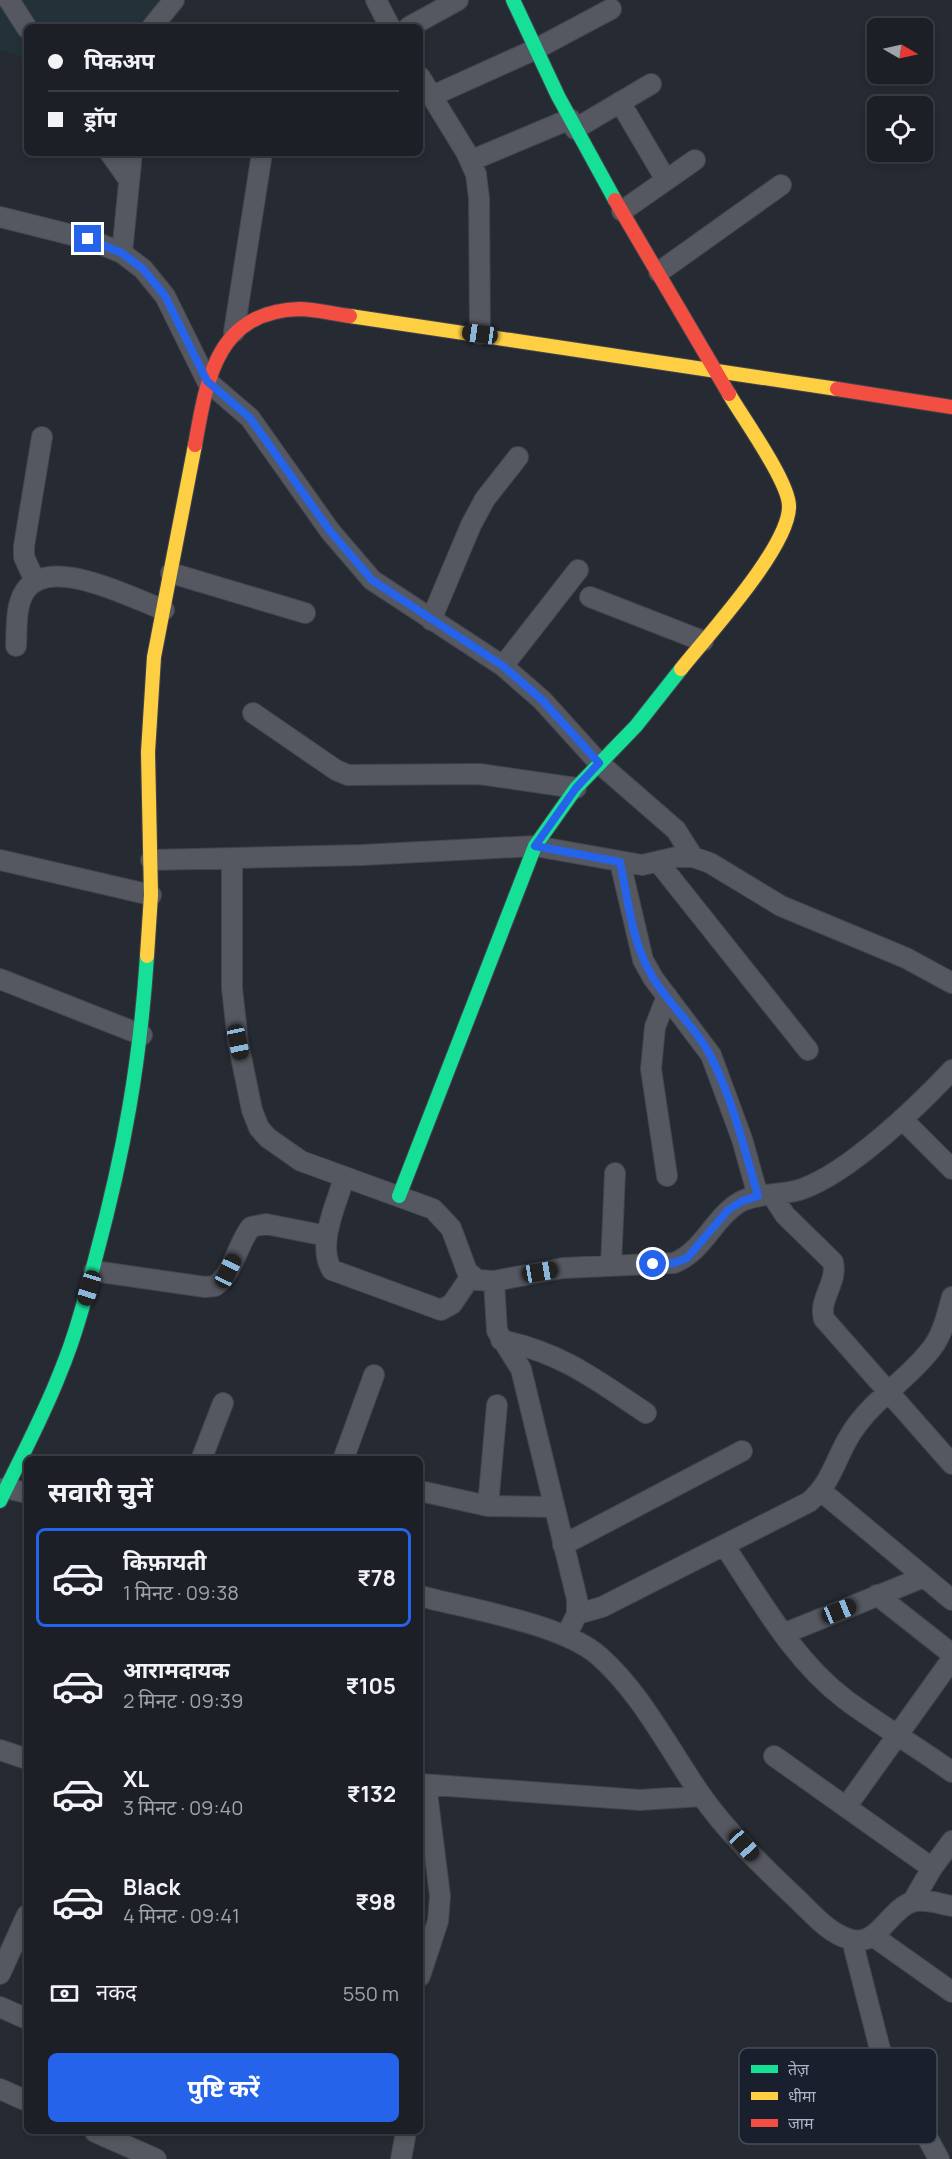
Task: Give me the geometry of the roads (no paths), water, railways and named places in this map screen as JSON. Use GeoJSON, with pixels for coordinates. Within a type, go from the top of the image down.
{"type":"FeatureCollection","features":[{"type":"Feature","properties":{"kind":"street"},"geometry":{"type":"LineString","coordinates":[[9,0],[24,24]]}},
{"type":"Feature","properties":{"kind":"street"},"geometry":{"type":"LineString","coordinates":[[154,24],[174,0]]}},
{"type":"Feature","properties":{"kind":"street"},"geometry":{"type":"LineString","coordinates":[[376,0],[388,24]]}},
{"type":"Feature","properties":{"kind":"street"},"geometry":{"type":"LineString","coordinates":[[414,24],[458,0]]}},
{"type":"Feature","properties":{"kind":"street"},"geometry":{"type":"LineString","coordinates":[[399,1196],[535,846],[576,788],[636,726],[757,573],[784,530],[789,506],[783,485],[572,124],[513,0]]}},
{"type":"Feature","properties":{"kind":"street"},"geometry":{"type":"LineString","coordinates":[[432,96],[536,49],[611,9]]}},
{"type":"Feature","properties":{"kind":"street"},"geometry":{"type":"LineString","coordinates":[[423,82],[476,174],[479,198],[480,334]]}},
{"type":"Feature","properties":{"kind":"street"},"geometry":{"type":"LineString","coordinates":[[470,161],[572,124],[620,102],[651,84]]}},
{"type":"Feature","properties":{"kind":"street"},"geometry":{"type":"LineString","coordinates":[[620,102],[666,180]]}},
{"type":"Feature","properties":{"kind":"street"},"geometry":{"type":"LineString","coordinates":[[112,156],[129,180]]}},
{"type":"Feature","properties":{"kind":"street"},"geometry":{"type":"LineString","coordinates":[[122,253],[132,156]]}},
{"type":"Feature","properties":{"kind":"street"},"geometry":{"type":"LineString","coordinates":[[24,1493],[3,1494],[60,1374],[94,1271],[133,1100],[142,1035],[150,895],[148,752],[154,657],[207,381],[215,360],[234,332],[262,156]]}},
{"type":"Feature","properties":{"kind":"street"},"geometry":{"type":"LineString","coordinates":[[622,211],[695,160]]}},
{"type":"Feature","properties":{"kind":"street"},"geometry":{"type":"LineString","coordinates":[[659,272],[781,185]]}},
{"type":"Feature","properties":{"kind":"street"},"geometry":{"type":"LineString","coordinates":[[0,217],[88,239],[122,253],[143,269],[165,296],[207,381],[250,418],[330,531],[372,580],[503,666],[542,700],[599,763],[676,830],[693,857]]}},
{"type":"Feature","properties":{"kind":"street"},"geometry":{"type":"LineString","coordinates":[[234,332],[262,316],[298,309],[480,334],[952,407]]}},
{"type":"Feature","properties":{"kind":"street"},"geometry":{"type":"LineString","coordinates":[[35,581],[26,563],[24,546],[42,437]]}},
{"type":"Feature","properties":{"kind":"street"},"geometry":{"type":"LineString","coordinates":[[431,620],[471,525],[485,499],[518,457]]}},
{"type":"Feature","properties":{"kind":"street"},"geometry":{"type":"LineString","coordinates":[[503,666],[578,570]]}},
{"type":"Feature","properties":{"kind":"street"},"geometry":{"type":"LineString","coordinates":[[171,573],[305,613]]}},
{"type":"Feature","properties":{"kind":"street"},"geometry":{"type":"LineString","coordinates":[[16,646],[19,603],[25,591],[35,581],[48,577],[71,577],[164,610]]}},
{"type":"Feature","properties":{"kind":"street"},"geometry":{"type":"LineString","coordinates":[[590,597],[703,641]]}},
{"type":"Feature","properties":{"kind":"street"},"geometry":{"type":"LineString","coordinates":[[253,713],[336,770],[348,775],[423,772],[479,774],[576,788]]}},
{"type":"Feature","properties":{"kind":"street"},"geometry":{"type":"LineString","coordinates":[[150,860],[362,855],[535,846],[642,865],[659,863],[677,857],[693,857],[710,863],[782,906],[906,958],[952,983]]}},
{"type":"Feature","properties":{"kind":"street"},"geometry":{"type":"LineString","coordinates":[[232,858],[232,988],[238,1042],[252,1110],[259,1128],[282,1149],[301,1161],[433,1209],[457,1238],[467,1271],[477,1280],[494,1281],[563,1268],[674,1263],[687,1258],[728,1210],[742,1201],[803,1189],[824,1178],[902,1119],[952,1070]]}},
{"type":"Feature","properties":{"kind":"street"},"geometry":{"type":"LineString","coordinates":[[0,860],[150,895]]}},
{"type":"Feature","properties":{"kind":"street"},"geometry":{"type":"LineString","coordinates":[[620,862],[631,918],[643,960],[652,978],[711,1055],[765,1195],[833,1262],[834,1275],[823,1304],[824,1319],[952,1464]]}},
{"type":"Feature","properties":{"kind":"street"},"geometry":{"type":"LineString","coordinates":[[659,863],[808,1050]]}},
{"type":"Feature","properties":{"kind":"street"},"geometry":{"type":"LineString","coordinates":[[0,979],[142,1035]]}},
{"type":"Feature","properties":{"kind":"street"},"geometry":{"type":"LineString","coordinates":[[667,996],[655,1027],[651,1069],[667,1176]]}},
{"type":"Feature","properties":{"kind":"street"},"geometry":{"type":"LineString","coordinates":[[902,1119],[952,1169]]}},
{"type":"Feature","properties":{"kind":"street"},"geometry":{"type":"LineString","coordinates":[[611,1266],[615,1173]]}},
{"type":"Feature","properties":{"kind":"street"},"geometry":{"type":"LineString","coordinates":[[344,1178],[327,1236],[328,1264],[336,1273],[435,1310],[447,1308],[471,1276]]}},
{"type":"Feature","properties":{"kind":"street"},"geometry":{"type":"LineString","coordinates":[[94,1271],[205,1287],[215,1286],[228,1271],[244,1236],[251,1227],[266,1224],[327,1236]]}},
{"type":"Feature","properties":{"kind":"street"},"geometry":{"type":"LineString","coordinates":[[494,1281],[498,1331],[501,1340],[521,1369],[577,1599],[577,1614],[567,1635]]}},
{"type":"Feature","properties":{"kind":"street"},"geometry":{"type":"LineString","coordinates":[[577,1614],[602,1607],[809,1502],[821,1491],[851,1432],[867,1412],[932,1349],[945,1323],[952,1297]]}},
{"type":"Feature","properties":{"kind":"street"},"geometry":{"type":"LineString","coordinates":[[501,1340],[533,1347],[571,1363],[646,1413]]}},
{"type":"Feature","properties":{"kind":"street"},"geometry":{"type":"LineString","coordinates":[[344,1456],[374,1375]]}},
{"type":"Feature","properties":{"kind":"street"},"geometry":{"type":"LineString","coordinates":[[203,1456],[223,1403]]}},
{"type":"Feature","properties":{"kind":"street"},"geometry":{"type":"LineString","coordinates":[[488,1506],[497,1405]]}},
{"type":"Feature","properties":{"kind":"street"},"geometry":{"type":"LineString","coordinates":[[563,1545],[742,1451]]}},
{"type":"Feature","properties":{"kind":"street"},"geometry":{"type":"LineString","coordinates":[[821,1491],[952,1600]]}},
{"type":"Feature","properties":{"kind":"street"},"geometry":{"type":"LineString","coordinates":[[423,1492],[488,1506],[554,1507]]}},
{"type":"Feature","properties":{"kind":"street"},"geometry":{"type":"LineString","coordinates":[[724,1545],[783,1634],[845,1699],[899,1734],[952,1773]]}},
{"type":"Feature","properties":{"kind":"street"},"geometry":{"type":"LineString","coordinates":[[783,1634],[924,1577]]}},
{"type":"Feature","properties":{"kind":"street"},"geometry":{"type":"LineString","coordinates":[[877,1596],[952,1654]]}},
{"type":"Feature","properties":{"kind":"street"},"geometry":{"type":"LineString","coordinates":[[423,1597],[567,1635],[599,1656],[636,1697],[702,1796],[767,1870],[828,1928],[852,1940],[873,1936],[901,1908],[913,1901],[932,1868],[952,1841]]}},
{"type":"Feature","properties":{"kind":"street"},"geometry":{"type":"LineString","coordinates":[[846,1807],[952,1659]]}},
{"type":"Feature","properties":{"kind":"street"},"geometry":{"type":"LineString","coordinates":[[0,1750],[24,1758]]}},
{"type":"Feature","properties":{"kind":"street"},"geometry":{"type":"LineString","coordinates":[[774,1756],[932,1868]]}},
{"type":"Feature","properties":{"kind":"street"},"geometry":{"type":"LineString","coordinates":[[423,1967],[438,1921],[440,1896],[423,1785],[640,1800],[702,1796]]}},
{"type":"Feature","properties":{"kind":"street"},"geometry":{"type":"LineString","coordinates":[[913,1901],[952,1906]]}},
{"type":"Feature","properties":{"kind":"street"},"geometry":{"type":"LineString","coordinates":[[0,1974],[24,1922]]}},
{"type":"Feature","properties":{"kind":"street"},"geometry":{"type":"LineString","coordinates":[[873,1936],[952,1992]]}},
{"type":"Feature","properties":{"kind":"street"},"geometry":{"type":"LineString","coordinates":[[852,1940],[880,2048]]}},
{"type":"Feature","properties":{"kind":"street"},"geometry":{"type":"LineString","coordinates":[[0,2007],[24,2018]]}},
{"type":"Feature","properties":{"kind":"street"},"geometry":{"type":"LineString","coordinates":[[0,2089],[24,2100]]}},
{"type":"Feature","properties":{"kind":"street"},"geometry":{"type":"LineString","coordinates":[[100,2134],[156,2159]]}},
{"type":"Feature","properties":{"kind":"street"},"geometry":{"type":"LineString","coordinates":[[401,2159],[406,2134]]}},
{"type":"Feature","properties":{"kind":"street"},"geometry":{"type":"LineString","coordinates":[[931,2144],[939,2159]]}}]}
